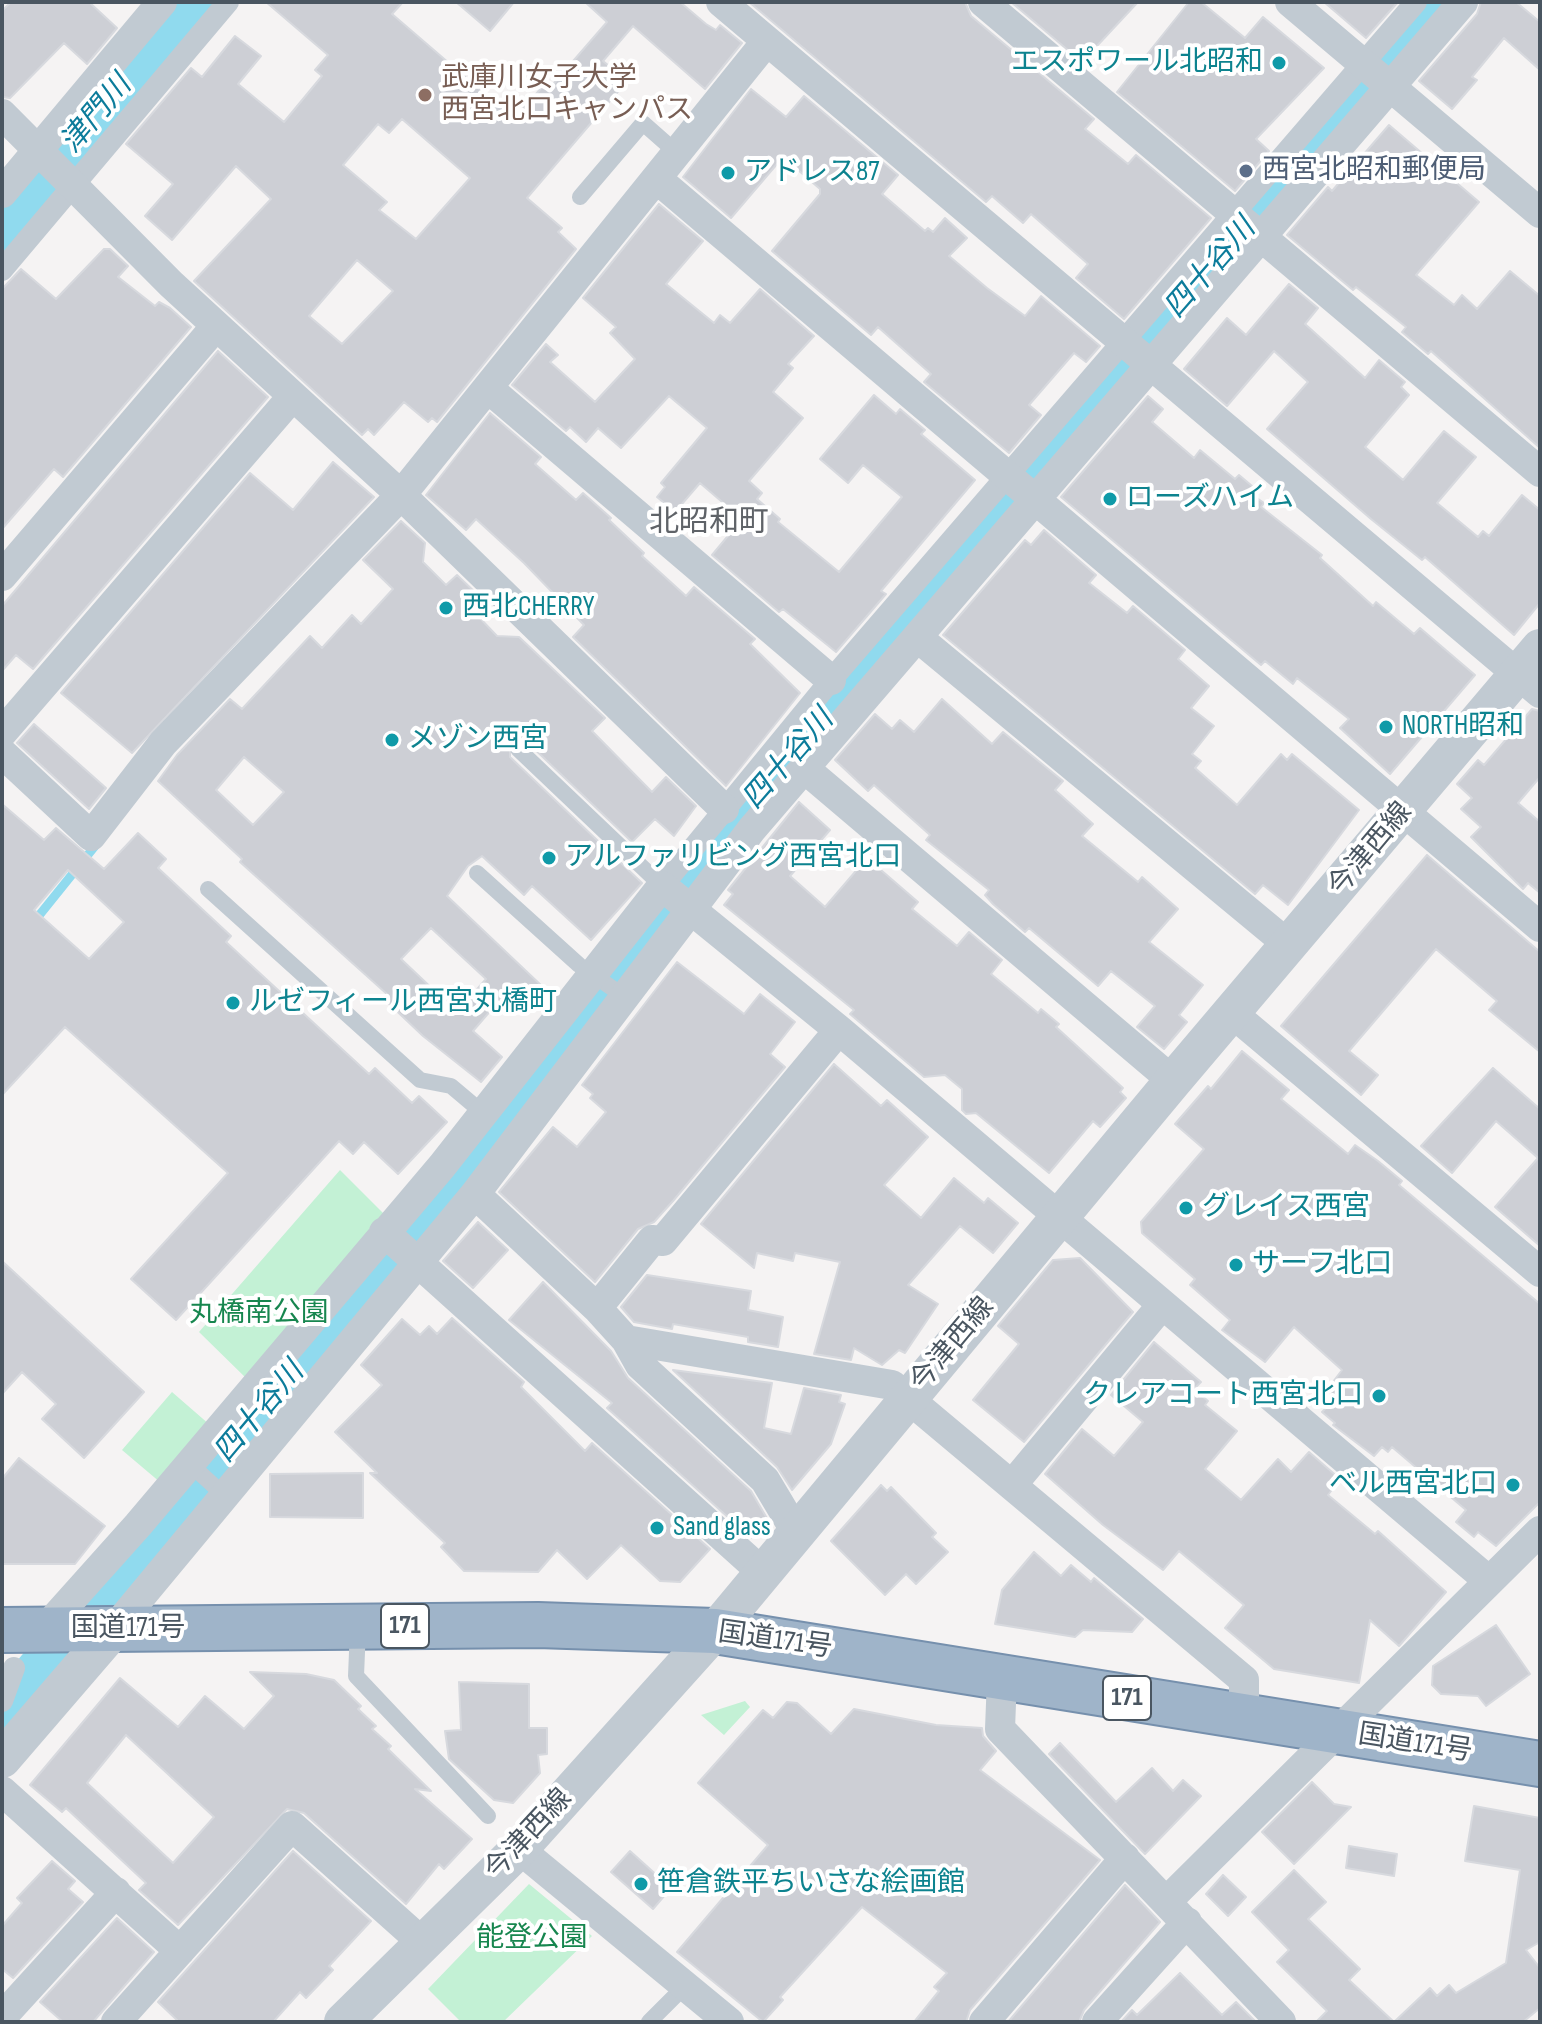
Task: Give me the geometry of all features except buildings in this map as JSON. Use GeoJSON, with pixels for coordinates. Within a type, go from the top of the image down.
{"type":"FeatureCollection","features":[{"type":"Feature","properties":{"kind":"highway","name":"国道171号"},"geometry":{"type":"LineString","coordinates":[[55,1636],[358,1626],[538,1625],[715,1631],[1540,1764]]}},
{"type":"Feature","properties":{"kind":"street"},"geometry":{"type":"LineString","coordinates":[[2,270],[72,182],[228,2]]}},
{"type":"Feature","properties":{"kind":"street"},"geometry":{"type":"LineString","coordinates":[[721,2],[1137,354],[1533,672]]}},
{"type":"Feature","properties":{"kind":"street"},"geometry":{"type":"LineString","coordinates":[[983,2],[1540,472]]}},
{"type":"Feature","properties":{"kind":"street"},"geometry":{"type":"LineString","coordinates":[[1290,2],[1540,213]]}},
{"type":"Feature","properties":{"kind":"street"},"geometry":{"type":"LineString","coordinates":[[1376,75],[1416,2]]}},
{"type":"Feature","properties":{"kind":"street"},"geometry":{"type":"LineString","coordinates":[[2,1759],[55,1636],[220,1491],[331,1332],[401,1247],[483,1113],[609,984],[676,898],[724,809],[831,680],[1021,488],[1376,75],[1463,2]]}},
{"type":"Feature","properties":{"kind":"street"},"geometry":{"type":"LineString","coordinates":[[2,193],[41,152],[154,5]]}},
{"type":"Feature","properties":{"kind":"street"},"geometry":{"type":"LineString","coordinates":[[2,753],[91,836],[163,743],[401,495],[766,42]]}},
{"type":"Feature","properties":{"kind":"street"},"geometry":{"type":"LineString","coordinates":[[2,114],[216,326],[401,495],[724,809]]}},
{"type":"Feature","properties":{"kind":"street"},"geometry":{"type":"LineString","coordinates":[[657,179],[1540,927]]}},
{"type":"Feature","properties":{"kind":"street"},"geometry":{"type":"LineString","coordinates":[[2,576],[216,326]]}},
{"type":"Feature","properties":{"kind":"street"},"geometry":{"type":"LineString","coordinates":[[489,389],[831,680]]}},
{"type":"Feature","properties":{"kind":"street"},"geometry":{"type":"LineString","coordinates":[[2,733],[292,397]]}},
{"type":"Feature","properties":{"kind":"street"},"geometry":{"type":"LineString","coordinates":[[2,1701],[193,1467],[331,1332],[401,1247],[475,1194],[609,984],[676,898],[752,829],[917,637],[1021,488]]}},
{"type":"Feature","properties":{"kind":"street"},"geometry":{"type":"LineString","coordinates":[[917,637],[1290,946]]}},
{"type":"Feature","properties":{"kind":"street","name":"今津西線"},"geometry":{"type":"LineString","coordinates":[[343,2022],[519,1849],[715,1631],[1173,1081],[1402,812],[1533,672]]}},
{"type":"Feature","properties":{"kind":"street"},"geometry":{"type":"LineString","coordinates":[[778,745],[1173,1081]]}},
{"type":"Feature","properties":{"kind":"street"},"geometry":{"type":"LineString","coordinates":[[676,898],[839,1030],[1489,1581]]}},
{"type":"Feature","properties":{"kind":"street"},"geometry":{"type":"LineString","coordinates":[[1232,1013],[1540,1272]]}},
{"type":"Feature","properties":{"kind":"street"},"geometry":{"type":"LineString","coordinates":[[597,1308],[652,1240],[663,1241],[839,1030]]}},
{"type":"Feature","properties":{"kind":"street"},"geometry":{"type":"LineString","coordinates":[[475,1194],[597,1308],[626,1340],[640,1365],[765,1480],[796,1532]]}},
{"type":"Feature","properties":{"kind":"street"},"geometry":{"type":"LineString","coordinates":[[401,1247],[762,1572]]}},
{"type":"Feature","properties":{"kind":"street"},"geometry":{"type":"LineString","coordinates":[[1012,1485],[1162,1305]]}},
{"type":"Feature","properties":{"kind":"street"},"geometry":{"type":"LineString","coordinates":[[626,1340],[892,1385],[1244,1680],[1244,1717]]}},
{"type":"Feature","properties":{"kind":"street"},"geometry":{"type":"LineString","coordinates":[[1097,2022],[1177,1911],[1340,1732],[1540,1531]]}},
{"type":"Feature","properties":{"kind":"street"},"geometry":{"type":"LineString","coordinates":[[1002,1678],[1000,1729],[1281,2022]]}},
{"type":"Feature","properties":{"kind":"street"},"geometry":{"type":"LineString","coordinates":[[2,1791],[180,1951]]}},
{"type":"Feature","properties":{"kind":"street"},"geometry":{"type":"LineString","coordinates":[[116,2022],[292,1826],[423,1943]]}},
{"type":"Feature","properties":{"kind":"street"},"geometry":{"type":"LineString","coordinates":[[519,1849],[729,2022]]}},
{"type":"Feature","properties":{"kind":"street"},"geometry":{"type":"LineString","coordinates":[[984,2022],[1125,1858]]}},
{"type":"Feature","properties":{"kind":"street"},"geometry":{"type":"LineString","coordinates":[[2,2017],[116,1892]]}},
{"type":"Feature","properties":{"kind":"lane"},"geometry":{"type":"LineString","coordinates":[[580,197],[643,123],[677,153]]}},
{"type":"Feature","properties":{"kind":"lane"},"geometry":{"type":"LineString","coordinates":[[518,749],[676,898]]}},
{"type":"Feature","properties":{"kind":"lane"},"geometry":{"type":"LineString","coordinates":[[477,873],[579,965],[609,984]]}},
{"type":"Feature","properties":{"kind":"lane"},"geometry":{"type":"LineString","coordinates":[[208,889],[420,1080],[451,1086],[483,1113]]}},
{"type":"Feature","properties":{"kind":"lane"},"geometry":{"type":"LineString","coordinates":[[193,1467],[220,1491]]}},
{"type":"Feature","properties":{"kind":"lane"},"geometry":{"type":"LineString","coordinates":[[358,1626],[356,1676],[488,1816]]}},
{"type":"Feature","properties":{"kind":"lane"},"geometry":{"type":"LineString","coordinates":[[649,2022],[686,1985]]}},
{"type":"Feature","properties":{"kind":"green space","name":"丸橋南公園"},"geometry":{"type":"Polygon","coordinates":[[[340,1170],[384,1214],[248,1380],[199,1332],[340,1170]]]}},
{"type":"Feature","properties":{"kind":"green space"},"geometry":{"type":"Polygon","coordinates":[[[172,1392],[210,1425],[161,1483],[122,1450],[172,1392]]]}},
{"type":"Feature","properties":{"kind":"green space"},"geometry":{"type":"Polygon","coordinates":[[[745,1701],[750,1707],[724,1735],[701,1715],[745,1701]]]}},
{"type":"Feature","properties":{"kind":"green space","name":"能登公園"},"geometry":{"type":"Polygon","coordinates":[[[529,1884],[592,1936],[503,2022],[461,2022],[428,1989],[529,1884]]]}},
{"type":"Feature","properties":{"kind":"waterway","name":"津門川"},"geometry":{"type":"LineString","coordinates":[[2,229],[192,2]]}},
{"type":"Feature","properties":{"kind":"waterway","name":"四十谷川"},"geometry":{"type":"LineString","coordinates":[[2,1719],[445,1195],[745,811],[1441,2]]}},
{"type":"Feature","properties":{"kind":"waterway"},"geometry":{"type":"LineString","coordinates":[[33,923],[99,841]]}},
{"type":"Feature","properties":{"kind":"place","name":"エスポワール北昭和"},"geometry":{"type":"Point","coordinates":[1279,63]}},
{"type":"Feature","properties":{"kind":"place","name":"武庫川女子大学 西宮北口キャンパス"},"geometry":{"type":"Point","coordinates":[425,95]}},
{"type":"Feature","properties":{"kind":"place","name":"西宮北昭和郵便局"},"geometry":{"type":"Point","coordinates":[1246,171]}},
{"type":"Feature","properties":{"kind":"place","name":"アドレス87"},"geometry":{"type":"Point","coordinates":[728,173]}},
{"type":"Feature","properties":{"kind":"place","name":"ローズハイム"},"geometry":{"type":"Point","coordinates":[1110,499]}},
{"type":"Feature","properties":{"kind":"place","name":"西北CHERRY"},"geometry":{"type":"Point","coordinates":[446,608]}},
{"type":"Feature","properties":{"kind":"place","name":"NORTH昭和"},"geometry":{"type":"Point","coordinates":[1386,727]}},
{"type":"Feature","properties":{"kind":"place","name":"メゾン西宮"},"geometry":{"type":"Point","coordinates":[392,740]}},
{"type":"Feature","properties":{"kind":"place","name":"アルファリビング西宮北口"},"geometry":{"type":"Point","coordinates":[549,858]}},
{"type":"Feature","properties":{"kind":"place","name":"ルゼフィール西宮丸橋町"},"geometry":{"type":"Point","coordinates":[233,1003]}},
{"type":"Feature","properties":{"kind":"place","name":"グレイス西宮"},"geometry":{"type":"Point","coordinates":[1186,1208]}},
{"type":"Feature","properties":{"kind":"place","name":"サーフ北口"},"geometry":{"type":"Point","coordinates":[1236,1265]}},
{"type":"Feature","properties":{"kind":"place","name":"クレアコート西宮北口"},"geometry":{"type":"Point","coordinates":[1379,1396]}},
{"type":"Feature","properties":{"kind":"place","name":"ベル西宮北口"},"geometry":{"type":"Point","coordinates":[1513,1485]}},
{"type":"Feature","properties":{"kind":"place","name":"Sand glass"},"geometry":{"type":"Point","coordinates":[657,1528]}},
{"type":"Feature","properties":{"kind":"place","name":"笹倉鉄平ちいさな絵画館"},"geometry":{"type":"Point","coordinates":[641,1884]}},
{"type":"Feature","properties":{"kind":"district","name":"北昭和町"},"geometry":{"type":"Point","coordinates":[709,523]}}]}
